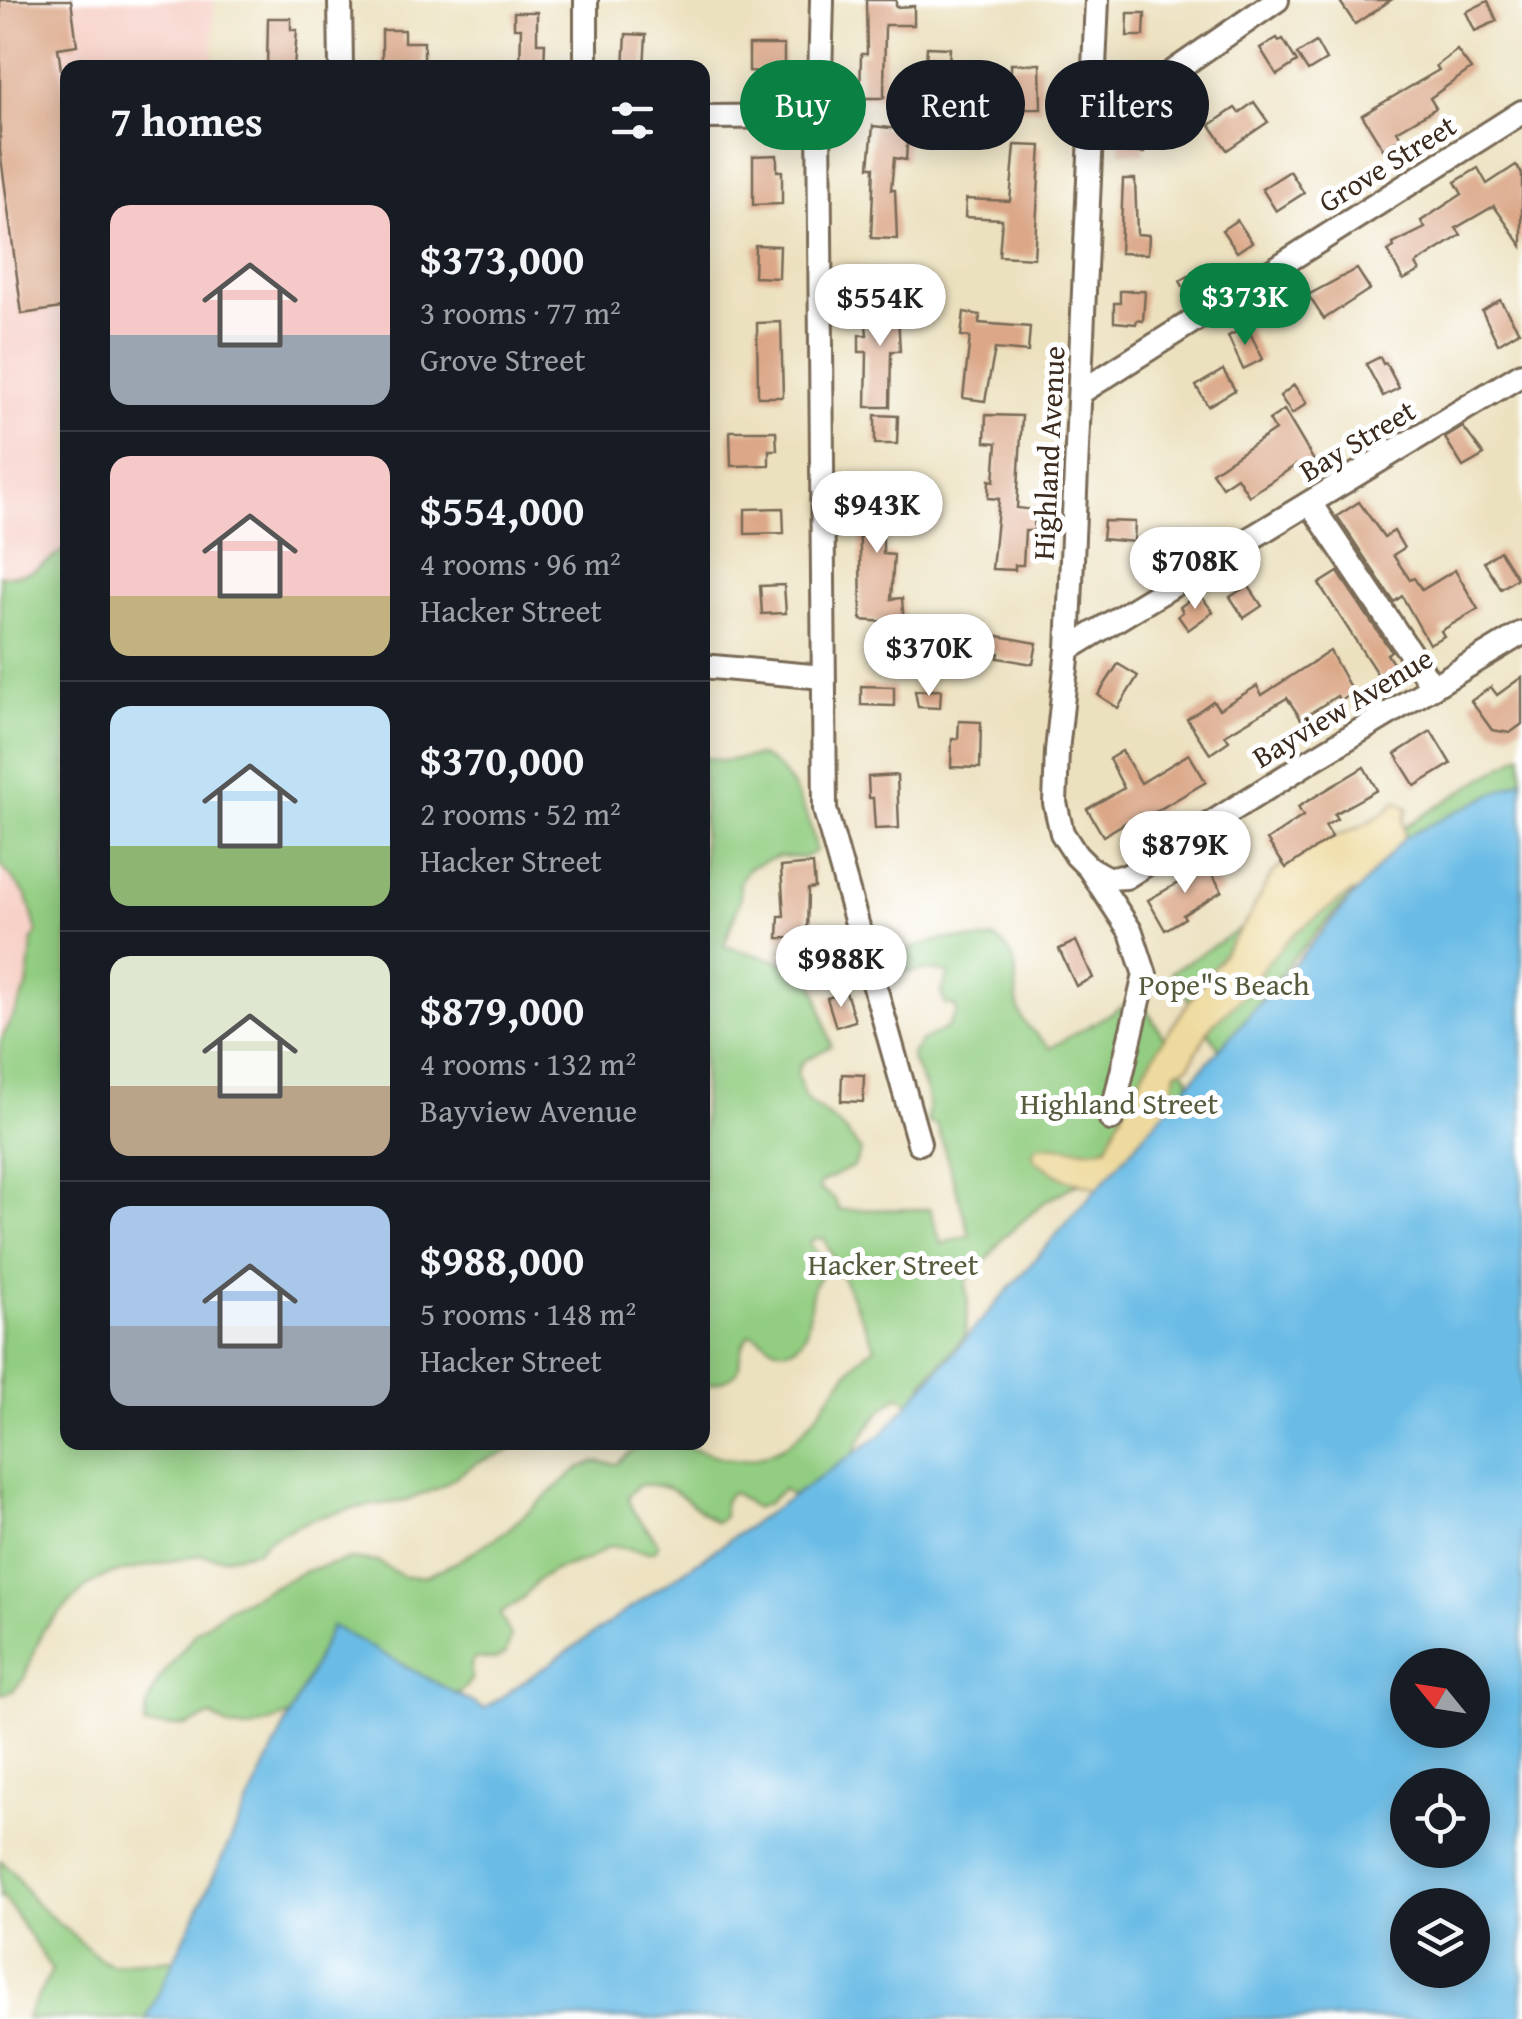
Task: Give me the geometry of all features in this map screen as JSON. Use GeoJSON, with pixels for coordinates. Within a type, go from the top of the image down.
{"type":"FeatureCollection","features":[{"type":"Feature","properties":{"kind":"street"},"geometry":{"type":"LineString","coordinates":[[340,0],[340,60]]}},
{"type":"Feature","properties":{"kind":"street"},"geometry":{"type":"LineString","coordinates":[[586,0],[586,60]]}},
{"type":"Feature","properties":{"kind":"street"},"geometry":{"type":"LineString","coordinates":[[820,60],[822,0]]}},
{"type":"Feature","properties":{"kind":"street","name":"Highland Avenue"},"geometry":{"type":"LineString","coordinates":[[1095,60],[1097,0]]}},
{"type":"Feature","properties":{"kind":"street"},"geometry":{"type":"LineString","coordinates":[[1190,60],[1277,0]]}},
{"type":"Feature","properties":{"kind":"street","name":"Grove Street"},"geometry":{"type":"LineString","coordinates":[[1081,392],[1522,112]]}},
{"type":"Feature","properties":{"kind":"street"},"geometry":{"type":"LineString","coordinates":[[710,118],[740,117]]}},
{"type":"Feature","properties":{"kind":"street"},"geometry":{"type":"LineString","coordinates":[[819,150],[826,810],[919,1142]]}},
{"type":"Feature","properties":{"kind":"street","name":"Highland Avenue"},"geometry":{"type":"LineString","coordinates":[[1092,150],[1068,649],[1055,803],[1062,833],[1131,932],[1146,976],[1111,1119]]}},
{"type":"Feature","properties":{"kind":"street","name":"Bay Street"},"geometry":{"type":"LineString","coordinates":[[1068,649],[1522,374]]}},
{"type":"Feature","properties":{"kind":"street"},"geometry":{"type":"LineString","coordinates":[[1310,503],[1433,686]]}},
{"type":"Feature","properties":{"kind":"street","name":"Bayview Avenue"},"geometry":{"type":"LineString","coordinates":[[1089,868],[1107,878],[1126,877],[1522,633]]}},
{"type":"Feature","properties":{"kind":"street"},"geometry":{"type":"LineString","coordinates":[[710,667],[823,677]]}},
{"type":"Feature","properties":{"kind":"shaded area"},"geometry":{"type":"Polygon","coordinates":[[[0,0],[214,0],[213,60],[60,60],[60,1171],[0,1166],[0,0]]]}},
{"type":"Feature","properties":{"kind":"green space"},"geometry":{"type":"Polygon","coordinates":[[[60,553],[60,1450],[510,1450],[478,1462],[440,1487],[406,1501],[312,1519],[269,1539],[257,1551],[223,1558],[199,1555],[107,1575],[85,1588],[43,1630],[24,1678],[14,1690],[0,1695],[0,1042],[27,988],[37,932],[27,896],[0,864],[0,575],[20,574],[60,553]]]}},
{"type":"Feature","properties":{"kind":"green space","name":"Pope\"S Beach"},"geometry":{"type":"Polygon","coordinates":[[[1522,754],[1522,786],[1354,892],[1291,960],[1221,1052],[1171,972],[1522,754]]]}},
{"type":"Feature","properties":{"kind":"green space"},"geometry":{"type":"Polygon","coordinates":[[[759,756],[770,761],[798,796],[810,825],[816,851],[803,858],[779,856],[748,868],[740,882],[740,899],[724,946],[811,970],[831,1046],[802,1062],[797,1072],[800,1083],[809,1102],[841,1127],[861,1151],[854,1166],[820,1183],[819,1189],[834,1198],[839,1210],[930,1209],[941,1244],[970,1235],[937,1125],[927,1122],[927,1094],[911,1056],[920,1042],[947,1028],[957,1012],[955,1006],[945,1004],[941,992],[949,974],[890,971],[887,967],[890,959],[933,942],[994,938],[1005,946],[1015,965],[1022,1018],[1050,1048],[1139,997],[1220,1129],[1075,1185],[1046,1201],[1003,1238],[986,1261],[970,1274],[966,1283],[965,1335],[923,1383],[918,1409],[899,1395],[863,1435],[841,1480],[805,1506],[783,1489],[768,1503],[755,1508],[730,1493],[724,1501],[724,1517],[716,1522],[673,1490],[638,1485],[628,1496],[629,1503],[658,1544],[656,1550],[609,1546],[588,1560],[538,1580],[521,1600],[500,1614],[511,1636],[506,1653],[495,1660],[476,1658],[471,1664],[471,1680],[461,1692],[315,1707],[249,1729],[230,1727],[211,1716],[187,1726],[145,1726],[147,1707],[158,1681],[196,1632],[230,1607],[308,1570],[351,1559],[378,1562],[404,1577],[426,1576],[506,1531],[579,1468],[594,1462],[617,1464],[634,1450],[698,1450],[736,1459],[776,1451],[807,1426],[844,1377],[875,1347],[824,1238],[813,1239],[810,1243],[823,1267],[814,1286],[802,1339],[782,1349],[750,1334],[743,1344],[737,1372],[710,1384],[710,758],[723,761],[759,756]]]}},
{"type":"Feature","properties":{"kind":"green space"},"geometry":{"type":"Polygon","coordinates":[[[0,1860],[13,1871],[33,1901],[100,1959],[113,1965],[171,1959],[185,1973],[206,2019],[26,2019],[52,1970],[3,1896],[0,1898],[0,1860]]]}},
{"type":"Feature","properties":{"kind":"sand"},"geometry":{"type":"Polygon","coordinates":[[[1396,801],[1408,808],[1403,822],[1405,841],[1372,888],[1350,893],[1295,933],[1267,962],[1246,993],[1211,1026],[1189,1066],[1176,1071],[1174,1085],[1180,1101],[1125,1195],[1064,1179],[1035,1160],[1037,1146],[1107,1146],[1152,1058],[1245,923],[1276,870],[1309,847],[1371,821],[1396,801]]]}},
{"type":"Feature","properties":{"kind":"water"},"geometry":{"type":"Polygon","coordinates":[[[1522,780],[1522,2019],[146,2019],[332,1626],[484,1709],[881,1435],[1405,837],[1522,780]]]}},
{"type":"Feature","properties":{"kind":"building"},"geometry":{"type":"Polygon","coordinates":[[[0,0],[71,0],[77,45],[58,48],[60,308],[22,314],[0,150],[0,0]]]}},
{"type":"Feature","properties":{"kind":"building"},"geometry":{"type":"Polygon","coordinates":[[[866,0],[896,0],[896,7],[914,6],[914,25],[885,25],[884,98],[866,98],[866,60],[861,60],[861,54],[867,54],[866,0]]]}},
{"type":"Feature","properties":{"kind":"building"},"geometry":{"type":"Polygon","coordinates":[[[1339,0],[1391,0],[1355,24],[1339,0]]]}},
{"type":"Feature","properties":{"kind":"building"},"geometry":{"type":"Polygon","coordinates":[[[1488,1],[1497,21],[1475,31],[1466,12],[1488,1]]]}},
{"type":"Feature","properties":{"kind":"building"},"geometry":{"type":"Polygon","coordinates":[[[514,12],[537,12],[537,43],[545,43],[544,60],[520,60],[521,28],[514,28],[514,12]]]}},
{"type":"Feature","properties":{"kind":"building"},"geometry":{"type":"Polygon","coordinates":[[[1128,13],[1145,13],[1144,36],[1127,36],[1128,13]]]}},
{"type":"Feature","properties":{"kind":"building"},"geometry":{"type":"Polygon","coordinates":[[[268,18],[291,18],[291,30],[297,30],[295,60],[267,60],[268,18]]]}},
{"type":"Feature","properties":{"kind":"building"},"geometry":{"type":"Polygon","coordinates":[[[382,30],[404,30],[404,42],[424,42],[424,60],[382,60],[382,30]]]}},
{"type":"Feature","properties":{"kind":"building"},"geometry":{"type":"Polygon","coordinates":[[[626,34],[646,35],[644,60],[624,60],[626,34]]]}},
{"type":"Feature","properties":{"kind":"building"},"geometry":{"type":"Polygon","coordinates":[[[1277,38],[1283,39],[1297,62],[1277,75],[1260,48],[1277,38]]]}},
{"type":"Feature","properties":{"kind":"building"},"geometry":{"type":"Polygon","coordinates":[[[1316,42],[1326,60],[1308,71],[1297,54],[1316,42]]]}},
{"type":"Feature","properties":{"kind":"building"},"geometry":{"type":"Polygon","coordinates":[[[749,45],[784,45],[784,60],[749,60],[749,45]]]}},
{"type":"Feature","properties":{"kind":"building"},"geometry":{"type":"Polygon","coordinates":[[[927,47],[950,48],[949,60],[926,60],[927,47]]]}},
{"type":"Feature","properties":{"kind":"building"},"geometry":{"type":"Polygon","coordinates":[[[1457,50],[1471,69],[1430,98],[1436,108],[1397,131],[1401,138],[1383,149],[1362,115],[1439,70],[1436,66],[1457,50]]]}},
{"type":"Feature","properties":{"kind":"building"},"geometry":{"type":"Polygon","coordinates":[[[1025,64],[1040,64],[1041,109],[1025,109],[1025,64]]]}},
{"type":"Feature","properties":{"kind":"building"},"geometry":{"type":"Polygon","coordinates":[[[1254,102],[1268,122],[1227,150],[1210,125],[1235,108],[1239,113],[1254,102]]]}},
{"type":"Feature","properties":{"kind":"building"},"geometry":{"type":"Polygon","coordinates":[[[873,126],[886,127],[886,150],[907,150],[906,160],[894,158],[891,190],[895,190],[897,239],[871,238],[874,167],[869,167],[873,126]]]}},
{"type":"Feature","properties":{"kind":"building"},"geometry":{"type":"Polygon","coordinates":[[[1025,145],[1041,146],[1034,258],[999,256],[1002,219],[965,217],[966,199],[1010,201],[1015,150],[1025,150],[1025,145]]]}},
{"type":"Feature","properties":{"kind":"building"},"geometry":{"type":"Polygon","coordinates":[[[777,155],[777,171],[782,171],[782,204],[753,205],[753,156],[777,155]]]}},
{"type":"Feature","properties":{"kind":"building"},"geometry":{"type":"Polygon","coordinates":[[[1516,165],[1522,174],[1522,246],[1494,206],[1456,228],[1461,235],[1416,264],[1420,271],[1403,280],[1388,251],[1393,244],[1425,228],[1421,221],[1462,194],[1455,182],[1478,168],[1487,184],[1516,165]]]}},
{"type":"Feature","properties":{"kind":"building"},"geometry":{"type":"Polygon","coordinates":[[[1290,171],[1304,193],[1276,211],[1262,189],[1290,171]]]}},
{"type":"Feature","properties":{"kind":"building"},"geometry":{"type":"Polygon","coordinates":[[[1123,179],[1135,179],[1137,234],[1149,235],[1148,254],[1120,253],[1123,179]]]}},
{"type":"Feature","properties":{"kind":"building"},"geometry":{"type":"Polygon","coordinates":[[[1237,220],[1252,242],[1237,252],[1222,230],[1237,220]]]}},
{"type":"Feature","properties":{"kind":"building"},"geometry":{"type":"Polygon","coordinates":[[[755,245],[780,246],[779,278],[754,277],[755,245]]]}},
{"type":"Feature","properties":{"kind":"building"},"geometry":{"type":"Polygon","coordinates":[[[1357,269],[1370,289],[1324,319],[1308,295],[1357,269]]]}},
{"type":"Feature","properties":{"kind":"building"},"geometry":{"type":"Polygon","coordinates":[[[1196,272],[1204,287],[1188,295],[1180,281],[1196,272]]]}},
{"type":"Feature","properties":{"kind":"building"},"geometry":{"type":"Polygon","coordinates":[[[1120,291],[1145,291],[1143,321],[1114,322],[1114,303],[1120,303],[1120,291]]]}},
{"type":"Feature","properties":{"kind":"building"},"geometry":{"type":"Polygon","coordinates":[[[870,297],[897,297],[900,351],[891,351],[890,407],[866,407],[867,352],[859,352],[859,335],[867,335],[870,297]]]}},
{"type":"Feature","properties":{"kind":"building"},"geometry":{"type":"Polygon","coordinates":[[[1500,300],[1519,331],[1498,344],[1482,311],[1500,300]]]}},
{"type":"Feature","properties":{"kind":"building"},"geometry":{"type":"Polygon","coordinates":[[[964,312],[980,315],[979,323],[1030,327],[1028,352],[995,349],[985,401],[963,398],[970,337],[961,336],[964,312]]]}},
{"type":"Feature","properties":{"kind":"building"},"geometry":{"type":"Polygon","coordinates":[[[781,322],[783,397],[758,397],[757,323],[781,322]]]}},
{"type":"Feature","properties":{"kind":"building"},"geometry":{"type":"Polygon","coordinates":[[[1247,327],[1263,359],[1243,369],[1228,336],[1247,327]]]}},
{"type":"Feature","properties":{"kind":"building"},"geometry":{"type":"Polygon","coordinates":[[[1380,357],[1399,388],[1383,396],[1366,364],[1380,357]]]}},
{"type":"Feature","properties":{"kind":"building"},"geometry":{"type":"Polygon","coordinates":[[[1223,370],[1235,390],[1208,406],[1196,386],[1223,370]]]}},
{"type":"Feature","properties":{"kind":"building"},"geometry":{"type":"Polygon","coordinates":[[[1294,385],[1307,403],[1292,414],[1280,396],[1294,385]]]}},
{"type":"Feature","properties":{"kind":"building"},"geometry":{"type":"Polygon","coordinates":[[[1284,410],[1316,464],[1301,473],[1296,465],[1249,496],[1237,477],[1222,487],[1212,472],[1275,430],[1269,420],[1284,410]]]}},
{"type":"Feature","properties":{"kind":"building"},"geometry":{"type":"Polygon","coordinates":[[[875,415],[898,416],[897,444],[875,444],[875,415]]]}},
{"type":"Feature","properties":{"kind":"building"},"geometry":{"type":"Polygon","coordinates":[[[986,415],[1022,416],[1017,508],[1035,510],[1034,531],[1025,531],[1023,565],[1015,565],[1015,570],[992,569],[999,499],[988,498],[989,480],[994,481],[997,443],[985,442],[986,415]]]}},
{"type":"Feature","properties":{"kind":"building"},"geometry":{"type":"Polygon","coordinates":[[[1463,427],[1484,455],[1463,467],[1445,438],[1463,427]]]}},
{"type":"Feature","properties":{"kind":"building"},"geometry":{"type":"Polygon","coordinates":[[[730,431],[776,431],[777,450],[769,450],[769,465],[731,466],[730,431]]]}},
{"type":"Feature","properties":{"kind":"building"},"geometry":{"type":"Polygon","coordinates":[[[859,481],[894,481],[895,507],[883,507],[883,554],[894,555],[891,599],[902,598],[904,625],[886,626],[886,622],[861,620],[859,481]]]}},
{"type":"Feature","properties":{"kind":"building"},"geometry":{"type":"Polygon","coordinates":[[[1359,502],[1384,537],[1394,531],[1404,548],[1393,555],[1410,580],[1414,578],[1422,590],[1455,570],[1478,609],[1441,631],[1444,636],[1429,644],[1402,596],[1394,602],[1337,516],[1359,502]]]}},
{"type":"Feature","properties":{"kind":"building"},"geometry":{"type":"Polygon","coordinates":[[[783,508],[784,533],[745,534],[745,509],[783,508]]]}},
{"type":"Feature","properties":{"kind":"building"},"geometry":{"type":"Polygon","coordinates":[[[1104,521],[1135,522],[1134,542],[1102,539],[1104,521]]]}},
{"type":"Feature","properties":{"kind":"building"},"geometry":{"type":"Polygon","coordinates":[[[1500,551],[1517,578],[1501,589],[1484,562],[1500,551]]]}},
{"type":"Feature","properties":{"kind":"building"},"geometry":{"type":"Polygon","coordinates":[[[1338,572],[1391,651],[1387,654],[1401,676],[1385,686],[1319,584],[1338,572]]]}},
{"type":"Feature","properties":{"kind":"building"},"geometry":{"type":"Polygon","coordinates":[[[784,585],[786,613],[762,614],[760,586],[784,585]]]}},
{"type":"Feature","properties":{"kind":"building"},"geometry":{"type":"Polygon","coordinates":[[[1248,585],[1262,606],[1244,618],[1230,597],[1248,585]]]}},
{"type":"Feature","properties":{"kind":"building"},"geometry":{"type":"Polygon","coordinates":[[[1199,593],[1213,612],[1188,630],[1178,616],[1183,612],[1180,607],[1199,593]]]}},
{"type":"Feature","properties":{"kind":"building"},"geometry":{"type":"Polygon","coordinates":[[[970,631],[1037,643],[1033,664],[968,648],[970,631]]]}},
{"type":"Feature","properties":{"kind":"building"},"geometry":{"type":"Polygon","coordinates":[[[1330,651],[1353,693],[1340,701],[1337,696],[1301,719],[1287,698],[1225,735],[1229,741],[1210,754],[1187,719],[1213,701],[1219,709],[1257,686],[1262,695],[1330,651]]]}},
{"type":"Feature","properties":{"kind":"building"},"geometry":{"type":"Polygon","coordinates":[[[1118,664],[1138,676],[1118,708],[1098,695],[1118,664]]]}},
{"type":"Feature","properties":{"kind":"building"},"geometry":{"type":"Polygon","coordinates":[[[1522,677],[1522,724],[1510,733],[1492,730],[1471,701],[1491,687],[1497,695],[1522,677]]]}},
{"type":"Feature","properties":{"kind":"building"},"geometry":{"type":"Polygon","coordinates":[[[861,686],[894,687],[894,706],[861,705],[861,686]]]}},
{"type":"Feature","properties":{"kind":"building"},"geometry":{"type":"Polygon","coordinates":[[[941,690],[940,708],[918,707],[915,691],[941,690]]]}},
{"type":"Feature","properties":{"kind":"building"},"geometry":{"type":"Polygon","coordinates":[[[959,721],[981,722],[980,768],[951,767],[952,739],[958,739],[959,721]]]}},
{"type":"Feature","properties":{"kind":"building"},"geometry":{"type":"Polygon","coordinates":[[[1431,731],[1451,764],[1415,786],[1395,754],[1431,731]]]}},
{"type":"Feature","properties":{"kind":"building"},"geometry":{"type":"Polygon","coordinates":[[[1122,751],[1141,783],[1189,754],[1206,782],[1143,819],[1140,814],[1103,836],[1087,809],[1124,788],[1109,759],[1122,751]]]}},
{"type":"Feature","properties":{"kind":"building"},"geometry":{"type":"Polygon","coordinates":[[[1364,767],[1377,790],[1334,814],[1337,819],[1325,826],[1332,837],[1286,868],[1267,840],[1303,816],[1298,807],[1364,767]]]}},
{"type":"Feature","properties":{"kind":"building"},"geometry":{"type":"Polygon","coordinates":[[[897,775],[899,828],[875,829],[868,777],[897,775]]]}},
{"type":"Feature","properties":{"kind":"building"},"geometry":{"type":"Polygon","coordinates":[[[1205,862],[1222,891],[1165,930],[1148,900],[1205,862]]]}},
{"type":"Feature","properties":{"kind":"building"},"geometry":{"type":"Polygon","coordinates":[[[813,864],[815,888],[808,889],[807,939],[778,938],[779,916],[784,916],[781,867],[813,864]]]}},
{"type":"Feature","properties":{"kind":"building"},"geometry":{"type":"Polygon","coordinates":[[[1076,941],[1093,978],[1076,986],[1059,949],[1076,941]]]}},
{"type":"Feature","properties":{"kind":"building"},"geometry":{"type":"Polygon","coordinates":[[[846,992],[855,1021],[836,1027],[827,998],[846,992]]]}},
{"type":"Feature","properties":{"kind":"building"},"geometry":{"type":"Polygon","coordinates":[[[842,1074],[864,1075],[863,1102],[841,1101],[842,1074]]]}},
{"type":"Feature","properties":{"kind":"park label","name":"Highland Street"},"geometry":{"type":"Point","coordinates":[1119,1103]}},
{"type":"Feature","properties":{"kind":"park label","name":"Hacker Street"},"geometry":{"type":"Point","coordinates":[893,1264]}}]}
